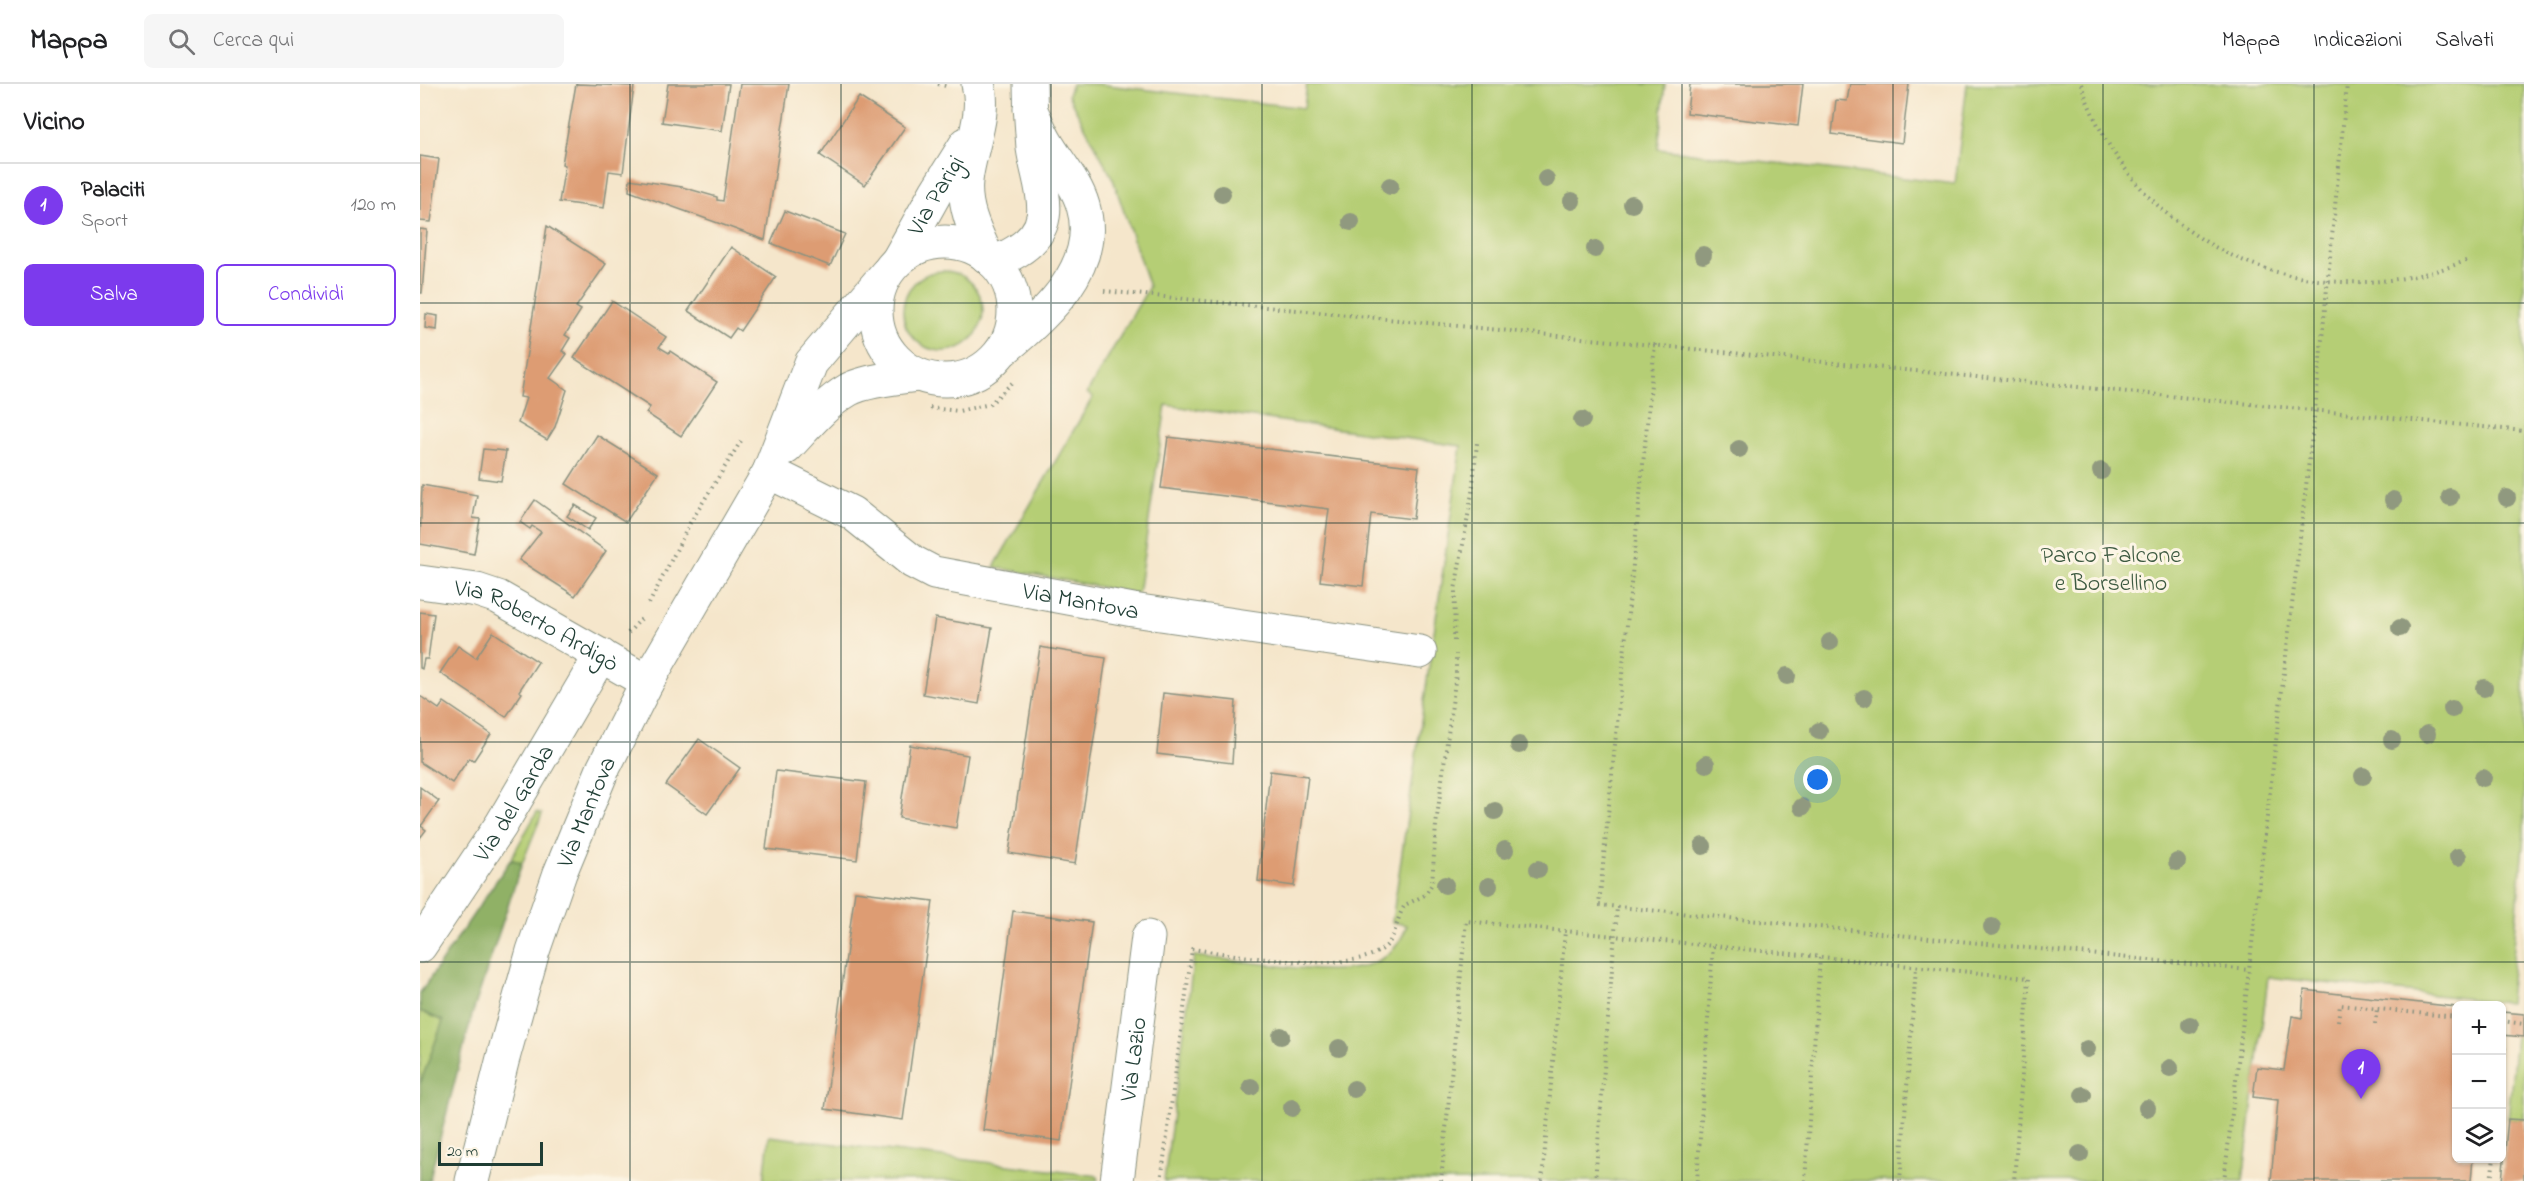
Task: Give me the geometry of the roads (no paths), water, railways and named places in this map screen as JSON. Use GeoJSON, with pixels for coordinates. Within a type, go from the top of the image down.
{"type":"FeatureCollection","features":[{"type":"Feature","properties":{"kind":"main road","name":"Via Parigi"},"geometry":{"type":"LineString","coordinates":[[978,84],[981,105],[965,183],[970,222],[989,259]]}},
{"type":"Feature","properties":{"kind":"main road","name":"Via Mantova"},"geometry":{"type":"LineString","coordinates":[[472,1181],[519,997],[560,873],[596,786],[647,682],[772,466],[811,363],[892,267],[916,248],[941,243],[970,247],[989,259],[997,261],[1033,241],[1041,226],[1045,207],[1034,149],[1030,96]]}},
{"type":"Feature","properties":{"kind":"main road","name":"Via Mantova"},"geometry":{"type":"LineString","coordinates":[[892,267],[876,301],[878,329],[898,363],[918,375],[941,380],[963,378],[980,370],[1027,330],[1056,300],[1074,277],[1083,252],[1087,227],[1083,205],[1073,183],[1046,142],[1030,96]]}},
{"type":"Feature","properties":{"kind":"main road","name":"Via Parigi"},"geometry":{"type":"LineString","coordinates":[[892,267],[975,130]]}},
{"type":"Feature","properties":{"kind":"main road","name":"Via Mantova"},"geometry":{"type":"LineString","coordinates":[[989,259],[1007,282],[1013,304],[1011,331],[1000,352]]}},
{"type":"Feature","properties":{"kind":"main road","name":"Via Mantova"},"geometry":{"type":"LineString","coordinates":[[772,466],[822,409],[848,390],[887,379],[918,375]]}},
{"type":"Feature","properties":{"kind":"main road","name":"Via Mantova"},"geometry":{"type":"LineString","coordinates":[[772,466],[852,513],[913,562],[934,573],[1133,610],[1420,652]]}},
{"type":"Feature","properties":{"kind":"main road","name":"Via Roberto Ardigò"},"geometry":{"type":"LineString","coordinates":[[420,582],[471,589],[498,597],[647,682]]}},
{"type":"Feature","properties":{"kind":"main road","name":"Via del Garda"},"geometry":{"type":"LineString","coordinates":[[420,946],[501,825],[601,655]]}},
{"type":"Feature","properties":{"kind":"main road","name":"Via Lazio"},"geometry":{"type":"LineString","coordinates":[[1117,1181],[1148,937]]}},
{"type":"Feature","properties":{"kind":"place","name":"Palaciti"},"geometry":{"type":"Point","coordinates":[2361,1099]}},
{"type":"Feature","properties":{"kind":"park label","name":"Parco Falcone e Borsellino"},"geometry":{"type":"Point","coordinates":[2111,568]}}]}
